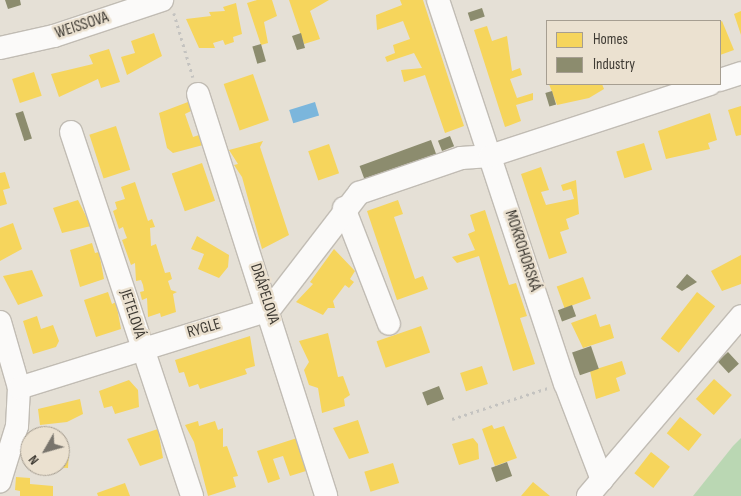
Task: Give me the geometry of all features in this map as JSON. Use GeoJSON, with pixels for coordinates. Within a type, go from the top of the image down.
{"type":"FeatureCollection","features":[{"type":"Feature","properties":{"kind":"street","name":"MOKROHORSKÁ"},"geometry":{"type":"LineString","coordinates":[[438,0],[565,382],[595,488]]}},
{"type":"Feature","properties":{"kind":"street","name":"WEISSOVA"},"geometry":{"type":"LineString","coordinates":[[0,48],[54,36],[167,4]]}},
{"type":"Feature","properties":{"kind":"street"},"geometry":{"type":"LineString","coordinates":[[721,80],[741,73]]}},
{"type":"Feature","properties":{"kind":"street"},"geometry":{"type":"LineString","coordinates":[[269,310],[344,208],[359,193],[461,158],[490,156],[707,85]]}},
{"type":"Feature","properties":{"kind":"street","name":"DRÁPELOVA"},"geometry":{"type":"LineString","coordinates":[[198,94],[269,310],[326,496]]}},
{"type":"Feature","properties":{"kind":"street","name":"JETELOVÁ"},"geometry":{"type":"LineString","coordinates":[[71,132],[192,496]]}},
{"type":"Feature","properties":{"kind":"street"},"geometry":{"type":"LineString","coordinates":[[344,208],[389,324]]}},
{"type":"Feature","properties":{"kind":"street","name":"RYGLE"},"geometry":{"type":"LineString","coordinates":[[19,388],[143,347],[269,310]]}},
{"type":"Feature","properties":{"kind":"street"},"geometry":{"type":"LineString","coordinates":[[595,488],[741,316]]}},
{"type":"Feature","properties":{"kind":"street"},"geometry":{"type":"LineString","coordinates":[[0,322],[19,388],[17,426],[0,481]]}},
{"type":"Feature","properties":{"kind":"path"},"geometry":{"type":"LineString","coordinates":[[167,4],[198,94]]}},
{"type":"Feature","properties":{"kind":"path"},"geometry":{"type":"LineString","coordinates":[[452,419],[565,382]]}},
{"type":"Feature","properties":{"kind":"green space"},"geometry":{"type":"Polygon","coordinates":[[[741,438],[741,496],[693,496],[733,446],[741,438]]]}},
{"type":"Feature","properties":{"kind":"water"},"geometry":{"type":"Polygon","coordinates":[[[315,102],[319,115],[293,123],[289,110],[315,102]]]}},
{"type":"Feature","properties":{"kind":"building: Homes"},"geometry":{"type":"Polygon","coordinates":[[[257,0],[272,0],[277,16],[264,22],[268,43],[261,45],[247,3],[257,0]]]}},
{"type":"Feature","properties":{"kind":"building: Homes"},"geometry":{"type":"Polygon","coordinates":[[[289,0],[329,0],[310,11],[320,39],[304,44],[289,0]]]}},
{"type":"Feature","properties":{"kind":"building: Homes"},"geometry":{"type":"Polygon","coordinates":[[[400,0],[423,0],[464,126],[445,133],[425,75],[404,82],[401,70],[422,68],[414,53],[387,62],[385,57],[395,53],[393,45],[410,39],[403,21],[377,30],[376,15],[402,5],[400,0]]]}},
{"type":"Feature","properties":{"kind":"building: Homes"},"geometry":{"type":"Polygon","coordinates":[[[236,3],[242,34],[233,37],[234,42],[225,45],[223,40],[213,43],[215,48],[199,48],[186,19],[211,16],[209,12],[225,11],[223,7],[236,3]]]}},
{"type":"Feature","properties":{"kind":"building: Homes"},"geometry":{"type":"Polygon","coordinates":[[[741,11],[741,35],[734,14],[741,11]]]}},
{"type":"Feature","properties":{"kind":"building: Homes"},"geometry":{"type":"Polygon","coordinates":[[[721,22],[734,50],[721,55],[721,22]]]}},
{"type":"Feature","properties":{"kind":"building: Homes"},"geometry":{"type":"Polygon","coordinates":[[[487,26],[492,41],[507,36],[512,71],[520,68],[522,75],[510,79],[517,98],[533,93],[533,100],[516,105],[521,121],[505,127],[474,30],[487,26]]]}},
{"type":"Feature","properties":{"kind":"building: Homes"},"geometry":{"type":"Polygon","coordinates":[[[154,33],[162,56],[127,75],[121,57],[135,53],[131,41],[154,33]]]}},
{"type":"Feature","properties":{"kind":"building: Homes"},"geometry":{"type":"Polygon","coordinates":[[[109,49],[120,82],[101,88],[98,79],[59,97],[51,74],[93,64],[89,55],[109,49]]]}},
{"type":"Feature","properties":{"kind":"building: Homes"},"geometry":{"type":"Polygon","coordinates":[[[34,72],[42,96],[20,103],[12,79],[34,72]]]}},
{"type":"Feature","properties":{"kind":"building: Homes"},"geometry":{"type":"Polygon","coordinates":[[[253,74],[269,120],[240,130],[224,84],[253,74]]]}},
{"type":"Feature","properties":{"kind":"building: Homes"},"geometry":{"type":"Polygon","coordinates":[[[549,85],[602,85],[604,89],[589,98],[557,105],[549,85]]]}},
{"type":"Feature","properties":{"kind":"building: Homes"},"geometry":{"type":"Polygon","coordinates":[[[188,102],[191,111],[185,114],[193,137],[199,135],[203,145],[173,153],[167,148],[159,113],[188,102]]]}},
{"type":"Feature","properties":{"kind":"building: Homes"},"geometry":{"type":"Polygon","coordinates":[[[741,106],[741,135],[736,136],[728,110],[741,106]]]}},
{"type":"Feature","properties":{"kind":"building: Homes"},"geometry":{"type":"Polygon","coordinates":[[[710,113],[717,140],[708,143],[710,149],[666,159],[658,131],[710,113]]]}},
{"type":"Feature","properties":{"kind":"building: Homes"},"geometry":{"type":"Polygon","coordinates":[[[116,126],[130,170],[104,178],[89,135],[116,126]]]}},
{"type":"Feature","properties":{"kind":"building: Homes"},"geometry":{"type":"Polygon","coordinates":[[[263,141],[260,147],[289,235],[262,249],[242,177],[234,165],[238,164],[229,150],[263,141]]]}},
{"type":"Feature","properties":{"kind":"building: Homes"},"geometry":{"type":"Polygon","coordinates":[[[644,143],[652,170],[624,178],[616,151],[644,143]]]}},
{"type":"Feature","properties":{"kind":"building: Homes"},"geometry":{"type":"Polygon","coordinates":[[[329,144],[339,173],[318,180],[308,151],[329,144]]]}},
{"type":"Feature","properties":{"kind":"building: Homes"},"geometry":{"type":"Polygon","coordinates":[[[202,163],[215,201],[185,211],[172,173],[202,163]]]}},
{"type":"Feature","properties":{"kind":"building: Homes"},"geometry":{"type":"Polygon","coordinates":[[[541,167],[549,190],[541,192],[546,205],[574,199],[571,189],[563,191],[561,185],[576,180],[579,214],[566,219],[569,229],[560,232],[567,253],[549,259],[521,174],[541,167]]]}},
{"type":"Feature","properties":{"kind":"building: Homes"},"geometry":{"type":"Polygon","coordinates":[[[5,172],[10,188],[3,190],[7,204],[0,206],[0,173],[5,172]]]}},
{"type":"Feature","properties":{"kind":"building: Homes"},"geometry":{"type":"Polygon","coordinates":[[[135,182],[148,221],[152,219],[155,227],[150,228],[151,246],[156,244],[165,273],[170,272],[172,279],[168,281],[171,290],[177,292],[173,294],[176,312],[161,317],[160,313],[148,317],[147,298],[142,300],[140,292],[144,291],[143,285],[141,280],[136,281],[135,263],[131,265],[122,240],[127,238],[123,227],[119,229],[113,211],[117,209],[115,202],[125,199],[121,187],[135,182]]]}},
{"type":"Feature","properties":{"kind":"building: Homes"},"geometry":{"type":"Polygon","coordinates":[[[78,200],[91,226],[62,233],[53,208],[78,200]]]}},
{"type":"Feature","properties":{"kind":"building: Homes"},"geometry":{"type":"Polygon","coordinates":[[[398,200],[403,214],[394,217],[415,279],[423,276],[428,289],[397,300],[367,211],[398,200]]]}},
{"type":"Feature","properties":{"kind":"building: Homes"},"geometry":{"type":"Polygon","coordinates":[[[485,210],[509,285],[516,283],[527,316],[520,318],[535,364],[513,371],[479,256],[457,263],[452,257],[475,250],[468,234],[475,231],[470,215],[485,210]]]}},
{"type":"Feature","properties":{"kind":"building: Homes"},"geometry":{"type":"Polygon","coordinates":[[[13,223],[22,249],[0,261],[0,228],[13,223]]]}},
{"type":"Feature","properties":{"kind":"building: Homes"},"geometry":{"type":"Polygon","coordinates":[[[197,236],[229,255],[228,267],[219,278],[198,269],[204,254],[191,249],[197,236]]]}},
{"type":"Feature","properties":{"kind":"building: Homes"},"geometry":{"type":"Polygon","coordinates":[[[92,243],[95,253],[99,252],[104,279],[80,287],[70,250],[92,243]]]}},
{"type":"Feature","properties":{"kind":"building: Homes"},"geometry":{"type":"Polygon","coordinates":[[[334,249],[355,271],[350,279],[354,282],[349,288],[345,285],[333,301],[335,308],[328,308],[323,315],[296,302],[313,284],[310,282],[334,249]]]}},
{"type":"Feature","properties":{"kind":"building: Homes"},"geometry":{"type":"Polygon","coordinates":[[[741,255],[741,284],[722,291],[711,271],[741,255]]]}},
{"type":"Feature","properties":{"kind":"building: Homes"},"geometry":{"type":"Polygon","coordinates":[[[32,270],[43,296],[18,305],[3,276],[32,270]]]}},
{"type":"Feature","properties":{"kind":"building: Homes"},"geometry":{"type":"Polygon","coordinates":[[[583,277],[591,299],[565,308],[557,287],[583,277]]]}},
{"type":"Feature","properties":{"kind":"building: Homes"},"geometry":{"type":"Polygon","coordinates":[[[108,292],[112,304],[116,302],[121,329],[96,337],[84,300],[108,292]]]}},
{"type":"Feature","properties":{"kind":"building: Homes"},"geometry":{"type":"Polygon","coordinates":[[[697,292],[715,306],[679,353],[661,338],[697,292]]]}},
{"type":"Feature","properties":{"kind":"building: Homes"},"geometry":{"type":"Polygon","coordinates":[[[596,314],[600,327],[610,324],[614,338],[583,348],[571,323],[596,314]]]}},
{"type":"Feature","properties":{"kind":"building: Homes"},"geometry":{"type":"Polygon","coordinates":[[[37,316],[41,329],[53,325],[59,341],[56,347],[33,354],[23,321],[37,316]]]}},
{"type":"Feature","properties":{"kind":"building: Homes"},"geometry":{"type":"Polygon","coordinates":[[[421,326],[430,352],[386,368],[377,341],[421,326]]]}},
{"type":"Feature","properties":{"kind":"building: Homes"},"geometry":{"type":"Polygon","coordinates":[[[328,333],[338,377],[343,376],[350,395],[344,399],[345,406],[322,413],[318,388],[309,385],[304,370],[309,362],[299,341],[328,333]]]}},
{"type":"Feature","properties":{"kind":"building: Homes"},"geometry":{"type":"Polygon","coordinates":[[[250,336],[255,366],[245,369],[247,374],[200,389],[198,384],[189,387],[184,372],[179,373],[175,360],[250,336]]]}},
{"type":"Feature","properties":{"kind":"building: Homes"},"geometry":{"type":"Polygon","coordinates":[[[622,361],[626,374],[616,378],[620,391],[596,399],[590,371],[622,361]]]}},
{"type":"Feature","properties":{"kind":"building: Homes"},"geometry":{"type":"Polygon","coordinates":[[[482,366],[488,384],[466,391],[460,373],[482,366]]]}},
{"type":"Feature","properties":{"kind":"building: Homes"},"geometry":{"type":"Polygon","coordinates":[[[714,379],[732,395],[714,415],[696,399],[714,379]]]}},
{"type":"Feature","properties":{"kind":"building: Homes"},"geometry":{"type":"Polygon","coordinates":[[[129,380],[138,390],[139,407],[115,414],[112,406],[104,408],[99,391],[129,380]]]}},
{"type":"Feature","properties":{"kind":"building: Homes"},"geometry":{"type":"Polygon","coordinates":[[[80,399],[83,414],[67,422],[40,425],[38,409],[80,399]]]}},
{"type":"Feature","properties":{"kind":"building: Homes"},"geometry":{"type":"Polygon","coordinates":[[[680,417],[702,435],[689,451],[667,433],[680,417]]]}},
{"type":"Feature","properties":{"kind":"building: Homes"},"geometry":{"type":"Polygon","coordinates":[[[358,420],[369,453],[349,459],[333,428],[358,420]]]}},
{"type":"Feature","properties":{"kind":"building: Homes"},"geometry":{"type":"Polygon","coordinates":[[[198,421],[199,426],[215,421],[218,430],[223,428],[223,447],[227,446],[238,476],[233,477],[236,487],[208,496],[194,442],[185,425],[198,421]]]}},
{"type":"Feature","properties":{"kind":"building: Homes"},"geometry":{"type":"Polygon","coordinates":[[[492,425],[494,429],[504,426],[517,458],[495,466],[482,429],[492,425]]]}},
{"type":"Feature","properties":{"kind":"building: Homes"},"geometry":{"type":"Polygon","coordinates":[[[158,429],[163,458],[140,466],[127,439],[158,429]]]}},
{"type":"Feature","properties":{"kind":"building: Homes"},"geometry":{"type":"Polygon","coordinates":[[[297,438],[306,471],[290,476],[283,456],[273,459],[280,479],[268,483],[257,451],[297,438]]]}},
{"type":"Feature","properties":{"kind":"building: Homes"},"geometry":{"type":"Polygon","coordinates":[[[473,438],[478,444],[479,459],[459,465],[452,444],[473,438]]]}},
{"type":"Feature","properties":{"kind":"building: Homes"},"geometry":{"type":"Polygon","coordinates":[[[651,452],[670,467],[653,488],[634,473],[651,452]]]}},
{"type":"Feature","properties":{"kind":"building: Homes"},"geometry":{"type":"Polygon","coordinates":[[[393,463],[399,483],[370,492],[364,472],[393,463]]]}},
{"type":"Feature","properties":{"kind":"building: Homes"},"geometry":{"type":"Polygon","coordinates":[[[16,477],[30,478],[30,484],[53,486],[53,496],[20,496],[20,491],[15,490],[16,477]]]}},
{"type":"Feature","properties":{"kind":"building: Homes"},"geometry":{"type":"Polygon","coordinates":[[[533,482],[550,496],[521,496],[533,482]]]}},
{"type":"Feature","properties":{"kind":"building: Homes"},"geometry":{"type":"Polygon","coordinates":[[[125,483],[130,496],[98,496],[97,493],[125,483]]]}},
{"type":"Feature","properties":{"kind":"building: Industry"},"geometry":{"type":"Polygon","coordinates":[[[5,0],[20,0],[21,5],[8,9],[5,0]]]}},
{"type":"Feature","properties":{"kind":"building: Industry"},"geometry":{"type":"Polygon","coordinates":[[[482,8],[485,17],[471,21],[468,13],[482,8]]]}},
{"type":"Feature","properties":{"kind":"building: Industry"},"geometry":{"type":"Polygon","coordinates":[[[301,33],[305,48],[297,50],[292,36],[301,33]]]}},
{"type":"Feature","properties":{"kind":"building: Industry"},"geometry":{"type":"Polygon","coordinates":[[[261,44],[266,61],[257,64],[252,46],[261,44]]]}},
{"type":"Feature","properties":{"kind":"building: Industry"},"geometry":{"type":"Polygon","coordinates":[[[552,91],[556,104],[549,106],[545,93],[552,91]]]}},
{"type":"Feature","properties":{"kind":"building: Industry"},"geometry":{"type":"Polygon","coordinates":[[[23,111],[32,139],[24,141],[15,113],[23,111]]]}},
{"type":"Feature","properties":{"kind":"building: Industry"},"geometry":{"type":"Polygon","coordinates":[[[450,136],[454,146],[442,151],[438,141],[450,136]]]}},
{"type":"Feature","properties":{"kind":"building: Industry"},"geometry":{"type":"Polygon","coordinates":[[[431,140],[436,154],[365,180],[360,166],[431,140]]]}},
{"type":"Feature","properties":{"kind":"building: Industry"},"geometry":{"type":"Polygon","coordinates":[[[687,274],[697,282],[682,291],[676,287],[687,274]]]}},
{"type":"Feature","properties":{"kind":"building: Industry"},"geometry":{"type":"Polygon","coordinates":[[[572,305],[576,316],[562,321],[558,310],[572,305]]]}},
{"type":"Feature","properties":{"kind":"building: Industry"},"geometry":{"type":"Polygon","coordinates":[[[591,346],[599,369],[580,375],[572,353],[591,346]]]}},
{"type":"Feature","properties":{"kind":"building: Industry"},"geometry":{"type":"Polygon","coordinates":[[[728,352],[739,364],[729,373],[718,362],[728,352]]]}},
{"type":"Feature","properties":{"kind":"building: Industry"},"geometry":{"type":"Polygon","coordinates":[[[439,386],[444,399],[427,406],[422,392],[439,386]]]}},
{"type":"Feature","properties":{"kind":"building: Industry"},"geometry":{"type":"Polygon","coordinates":[[[507,462],[512,476],[496,482],[491,468],[507,462]]]}}]}
